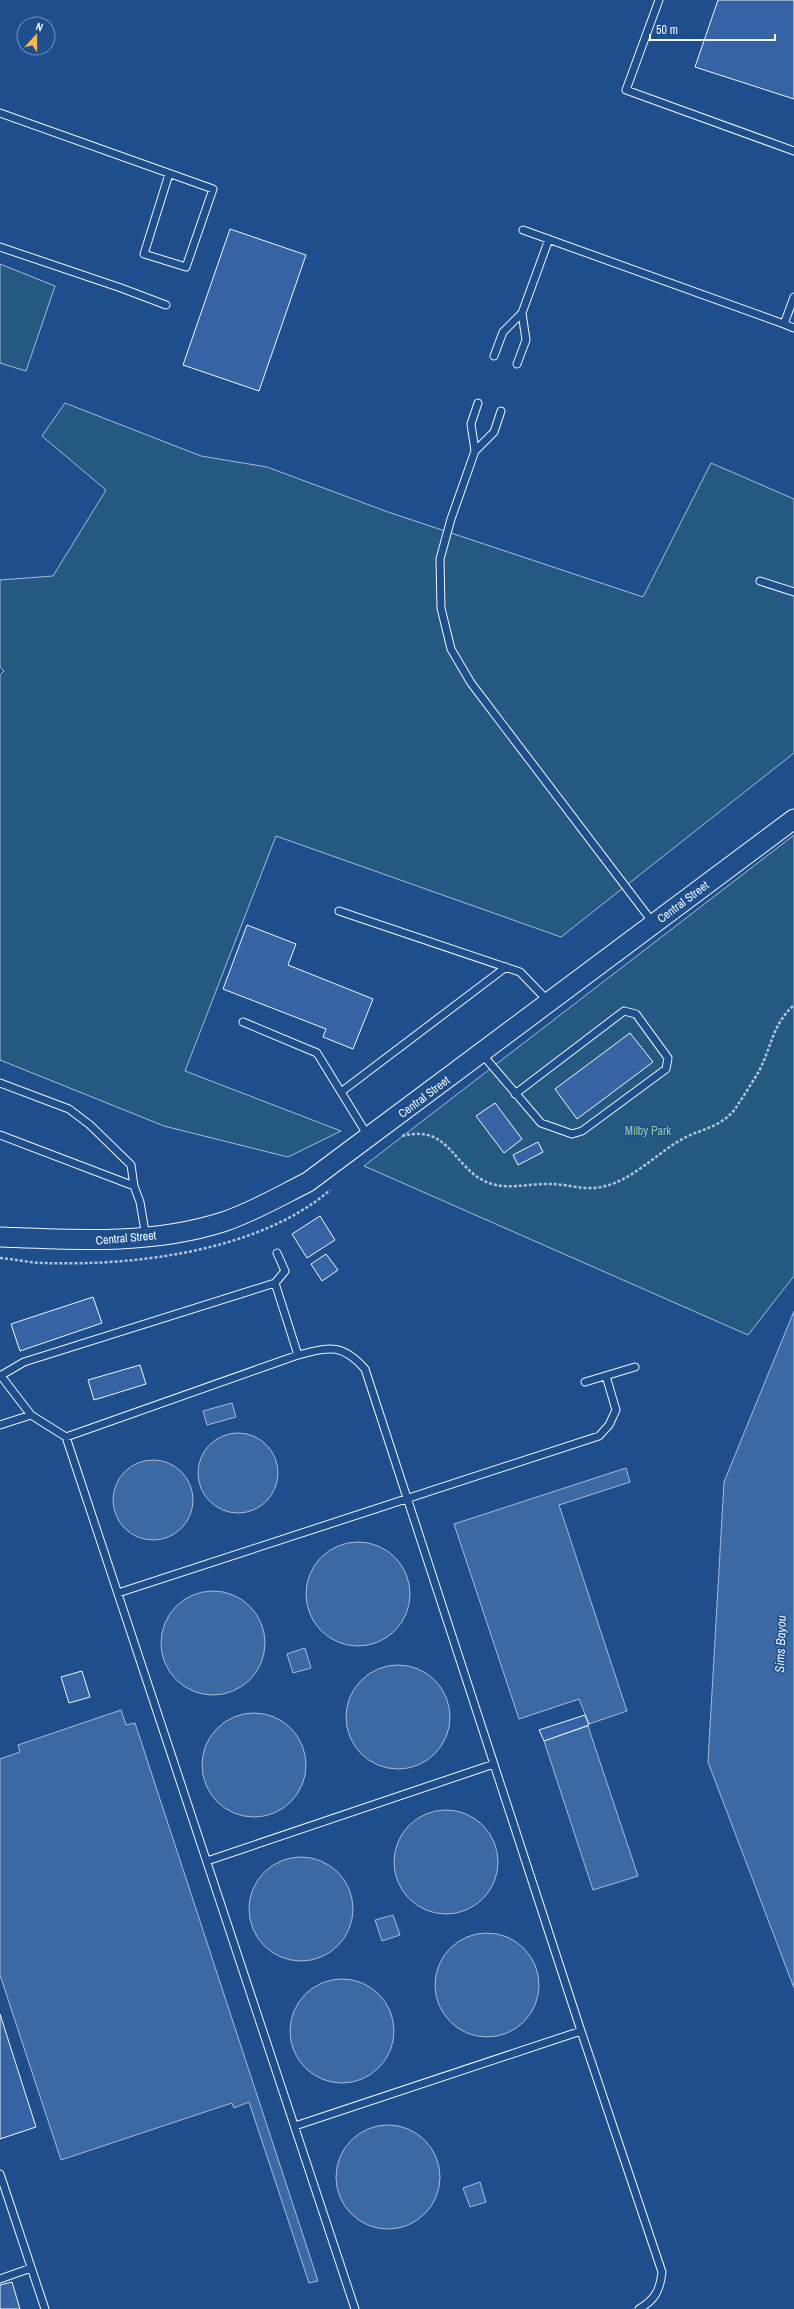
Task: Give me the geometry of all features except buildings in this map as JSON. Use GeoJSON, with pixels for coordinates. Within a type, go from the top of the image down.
{"type":"FeatureCollection","features":[{"type":"Feature","properties":{"kind":"street","name":"Central Street"},"geometry":{"type":"LineString","coordinates":[[0,1237],[97,1241],[146,1238],[222,1222],[253,1210],[308,1182],[482,1054],[794,819]]}},
{"type":"Feature","properties":{"kind":"lane"},"geometry":{"type":"LineString","coordinates":[[659,0],[626,90],[794,151]]}},
{"type":"Feature","properties":{"kind":"lane"},"geometry":{"type":"LineString","coordinates":[[0,113],[213,189],[186,267],[144,254],[169,174]]}},
{"type":"Feature","properties":{"kind":"lane"},"geometry":{"type":"LineString","coordinates":[[524,230],[794,328]]}},
{"type":"Feature","properties":{"kind":"lane"},"geometry":{"type":"LineString","coordinates":[[494,356],[502,332],[522,313],[549,239]]}},
{"type":"Feature","properties":{"kind":"lane"},"geometry":{"type":"LineString","coordinates":[[0,247],[121,288],[166,305]]}},
{"type":"Feature","properties":{"kind":"lane"},"geometry":{"type":"LineString","coordinates":[[784,324],[794,297]]}},
{"type":"Feature","properties":{"kind":"lane"},"geometry":{"type":"LineString","coordinates":[[517,364],[526,340],[522,313]]}},
{"type":"Feature","properties":{"kind":"lane"},"geometry":{"type":"LineString","coordinates":[[475,451],[471,424],[478,402]]}},
{"type":"Feature","properties":{"kind":"lane"},"geometry":{"type":"LineString","coordinates":[[501,411],[494,432],[475,451],[451,519],[440,559],[441,608],[451,649],[471,683],[654,924]]}},
{"type":"Feature","properties":{"kind":"lane"},"geometry":{"type":"LineString","coordinates":[[760,581],[794,592]]}},
{"type":"Feature","properties":{"kind":"lane"},"geometry":{"type":"LineString","coordinates":[[339,911],[520,972],[550,1003]]}},
{"type":"Feature","properties":{"kind":"lane"},"geometry":{"type":"LineString","coordinates":[[341,1092],[506,967]]}},
{"type":"Feature","properties":{"kind":"lane"},"geometry":{"type":"LineString","coordinates":[[482,1054],[515,1094],[541,1123],[572,1134],[582,1131],[666,1069],[668,1058],[636,1014],[624,1011],[515,1094]]}},
{"type":"Feature","properties":{"kind":"lane"},"geometry":{"type":"LineString","coordinates":[[243,1022],[312,1049],[317,1053],[369,1138]]}},
{"type":"Feature","properties":{"kind":"lane"},"geometry":{"type":"LineString","coordinates":[[0,1083],[70,1109],[90,1125],[131,1165],[134,1186],[140,1202],[146,1238]]}},
{"type":"Feature","properties":{"kind":"lane"},"geometry":{"type":"LineString","coordinates":[[0,1136],[134,1186]]}},
{"type":"Feature","properties":{"kind":"lane"},"geometry":{"type":"LineString","coordinates":[[277,1253],[285,1271],[275,1283],[24,1362],[0,1376],[31,1415],[66,1437],[355,2309]]}},
{"type":"Feature","properties":{"kind":"lane"},"geometry":{"type":"LineString","coordinates":[[275,1283],[298,1355]]}},
{"type":"Feature","properties":{"kind":"lane"},"geometry":{"type":"LineString","coordinates":[[66,1437],[298,1355],[325,1348],[341,1349],[354,1356],[365,1369],[581,2031],[662,2272],[661,2286],[657,2294],[650,2302],[640,2309]]}},
{"type":"Feature","properties":{"kind":"lane"},"geometry":{"type":"LineString","coordinates":[[585,1382],[635,1367]]}},
{"type":"Feature","properties":{"kind":"lane"},"geometry":{"type":"LineString","coordinates":[[118,1593],[408,1500],[599,1436],[609,1425],[616,1410],[606,1376]]}},
{"type":"Feature","properties":{"kind":"lane"},"geometry":{"type":"LineString","coordinates":[[0,1425],[31,1415]]}},
{"type":"Feature","properties":{"kind":"lane"},"geometry":{"type":"LineString","coordinates":[[207,1862],[494,1764]]}},
{"type":"Feature","properties":{"kind":"lane"},"geometry":{"type":"LineString","coordinates":[[295,2126],[581,2031]]}},
{"type":"Feature","properties":{"kind":"lane"},"geometry":{"type":"LineString","coordinates":[[0,2174],[45,2309]]}},
{"type":"Feature","properties":{"kind":"lane"},"geometry":{"type":"LineString","coordinates":[[0,2279],[31,2268]]}},
{"type":"Feature","properties":{"kind":"path"},"geometry":{"type":"LineString","coordinates":[[398,1136],[421,1133],[436,1137],[449,1147],[475,1175],[490,1184],[502,1187],[558,1183],[580,1188],[595,1188],[611,1184],[641,1168],[684,1138],[716,1126],[726,1118],[759,1071],[779,1022],[794,1005]]}},
{"type":"Feature","properties":{"kind":"path"},"geometry":{"type":"LineString","coordinates":[[0,1258],[44,1263],[92,1263],[140,1260],[182,1254],[260,1231],[318,1200],[334,1186]]}},
{"type":"Feature","properties":{"kind":"green space"},"geometry":{"type":"Polygon","coordinates":[[[0,264],[55,286],[26,371],[0,363],[0,264]]]}},
{"type":"Feature","properties":{"kind":"green space"},"geometry":{"type":"Polygon","coordinates":[[[65,403],[201,456],[267,467],[388,512],[643,597],[711,463],[794,499],[794,753],[561,937],[276,836],[185,1071],[341,1131],[288,1157],[164,1126],[0,1060],[0,675],[4,671],[0,667],[0,580],[53,576],[106,490],[42,436],[65,403]]]}},
{"type":"Feature","properties":{"kind":"green space","name":"Milby Park"},"geometry":{"type":"Polygon","coordinates":[[[794,835],[794,1276],[748,1335],[364,1166],[794,835]]]}},
{"type":"Feature","properties":{"kind":"water","name":"Sims Bayou"},"geometry":{"type":"Polygon","coordinates":[[[794,1311],[794,1988],[708,1762],[724,1482],[794,1311]]]}},
{"type":"Feature","properties":{"kind":"water"},"geometry":{"type":"Polygon","coordinates":[[[232,1403],[236,1417],[207,1425],[203,1411],[232,1403]]]}},
{"type":"Feature","properties":{"kind":"water"},"geometry":{"type":"Polygon","coordinates":[[[238,1433],[253,1436],[266,1445],[275,1458],[278,1473],[275,1488],[266,1501],[253,1510],[238,1513],[223,1510],[210,1501],[201,1488],[198,1473],[201,1458],[210,1445],[223,1436],[238,1433]]]}},
{"type":"Feature","properties":{"kind":"water"},"geometry":{"type":"Polygon","coordinates":[[[153,1460],[168,1463],[181,1472],[190,1485],[193,1500],[190,1515],[181,1528],[168,1537],[153,1540],[138,1537],[125,1528],[116,1515],[113,1500],[116,1485],[125,1472],[138,1463],[153,1460]]]}},
{"type":"Feature","properties":{"kind":"water"},"geometry":{"type":"Polygon","coordinates":[[[626,1468],[630,1482],[559,1505],[627,1711],[589,1724],[579,1699],[519,1719],[454,1524],[626,1468]]]}},
{"type":"Feature","properties":{"kind":"water"},"geometry":{"type":"Polygon","coordinates":[[[358,1542],[378,1546],[387,1550],[395,1557],[402,1565],[406,1574],[410,1594],[406,1614],[402,1623],[395,1631],[387,1638],[378,1642],[358,1646],[338,1642],[329,1638],[321,1631],[314,1623],[310,1614],[306,1594],[310,1574],[314,1565],[321,1557],[329,1550],[338,1546],[358,1542]]]}},
{"type":"Feature","properties":{"kind":"water"},"geometry":{"type":"Polygon","coordinates":[[[213,1591],[233,1595],[242,1599],[250,1606],[257,1614],[261,1623],[265,1643],[261,1663],[257,1672],[250,1680],[242,1687],[233,1691],[213,1695],[193,1691],[184,1687],[176,1680],[169,1672],[165,1663],[161,1643],[165,1623],[169,1614],[176,1606],[184,1599],[193,1595],[213,1591]]]}},
{"type":"Feature","properties":{"kind":"water"},"geometry":{"type":"Polygon","coordinates":[[[305,1648],[311,1668],[293,1673],[287,1654],[305,1648]]]}},
{"type":"Feature","properties":{"kind":"water"},"geometry":{"type":"Polygon","coordinates":[[[398,1665],[418,1669],[427,1673],[435,1680],[442,1688],[446,1697],[450,1717],[446,1737],[442,1746],[435,1754],[427,1761],[418,1765],[398,1769],[378,1765],[369,1761],[361,1754],[354,1746],[350,1737],[346,1717],[350,1697],[354,1688],[361,1680],[369,1673],[378,1669],[398,1665]]]}},
{"type":"Feature","properties":{"kind":"water"},"geometry":{"type":"Polygon","coordinates":[[[121,1710],[126,1725],[135,1723],[318,2281],[309,2283],[249,2102],[234,2108],[232,2103],[61,2160],[0,1975],[0,1759],[20,1752],[18,1745],[121,1710]]]}},
{"type":"Feature","properties":{"kind":"water"},"geometry":{"type":"Polygon","coordinates":[[[254,1713],[274,1717],[283,1721],[291,1728],[298,1736],[302,1745],[306,1765],[302,1785],[298,1794],[291,1802],[283,1809],[274,1813],[254,1817],[234,1813],[225,1809],[217,1802],[210,1794],[206,1785],[202,1765],[206,1745],[210,1736],[217,1728],[225,1721],[234,1717],[254,1713]]]}},
{"type":"Feature","properties":{"kind":"water"},"geometry":{"type":"Polygon","coordinates":[[[588,1726],[638,1876],[593,1890],[544,1741],[588,1726]]]}},
{"type":"Feature","properties":{"kind":"water"},"geometry":{"type":"Polygon","coordinates":[[[446,1810],[466,1814],[475,1818],[483,1825],[490,1833],[494,1842],[498,1862],[494,1882],[490,1891],[483,1899],[475,1906],[466,1910],[446,1914],[426,1910],[417,1906],[409,1899],[402,1891],[398,1882],[394,1862],[398,1842],[402,1833],[409,1825],[417,1818],[426,1814],[446,1810]]]}},
{"type":"Feature","properties":{"kind":"water"},"geometry":{"type":"Polygon","coordinates":[[[301,1857],[321,1861],[330,1865],[338,1872],[345,1880],[349,1889],[353,1909],[349,1929],[345,1938],[338,1946],[330,1953],[321,1957],[301,1961],[281,1957],[272,1953],[264,1946],[257,1938],[253,1929],[249,1909],[253,1889],[257,1880],[264,1872],[272,1865],[281,1861],[301,1857]]]}},
{"type":"Feature","properties":{"kind":"water"},"geometry":{"type":"Polygon","coordinates":[[[393,1915],[400,1935],[382,1941],[375,1920],[393,1915]]]}},
{"type":"Feature","properties":{"kind":"water"},"geometry":{"type":"Polygon","coordinates":[[[487,1933],[507,1937],[516,1941],[524,1948],[531,1956],[535,1965],[539,1985],[535,2005],[531,2014],[524,2022],[516,2029],[507,2033],[487,2037],[467,2033],[458,2029],[450,2022],[443,2014],[439,2005],[435,1985],[439,1965],[443,1956],[450,1948],[458,1941],[467,1937],[487,1933]]]}},
{"type":"Feature","properties":{"kind":"water"},"geometry":{"type":"Polygon","coordinates":[[[342,1979],[362,1983],[371,1987],[379,1994],[386,2002],[390,2011],[394,2031],[390,2051],[386,2060],[379,2068],[371,2075],[362,2079],[342,2083],[322,2079],[313,2075],[305,2068],[298,2060],[294,2051],[290,2031],[294,2011],[298,2002],[305,1994],[313,1987],[322,1983],[342,1979]]]}},
{"type":"Feature","properties":{"kind":"water"},"geometry":{"type":"Polygon","coordinates":[[[388,2125],[408,2129],[417,2133],[425,2140],[432,2148],[436,2157],[440,2177],[436,2197],[432,2206],[425,2214],[417,2221],[408,2225],[388,2229],[368,2225],[359,2221],[351,2214],[344,2206],[340,2197],[336,2177],[340,2157],[344,2148],[351,2140],[359,2133],[368,2129],[388,2125]]]}},
{"type":"Feature","properties":{"kind":"water"},"geometry":{"type":"Polygon","coordinates":[[[480,2182],[486,2202],[470,2207],[463,2188],[480,2182]]]}}]}
